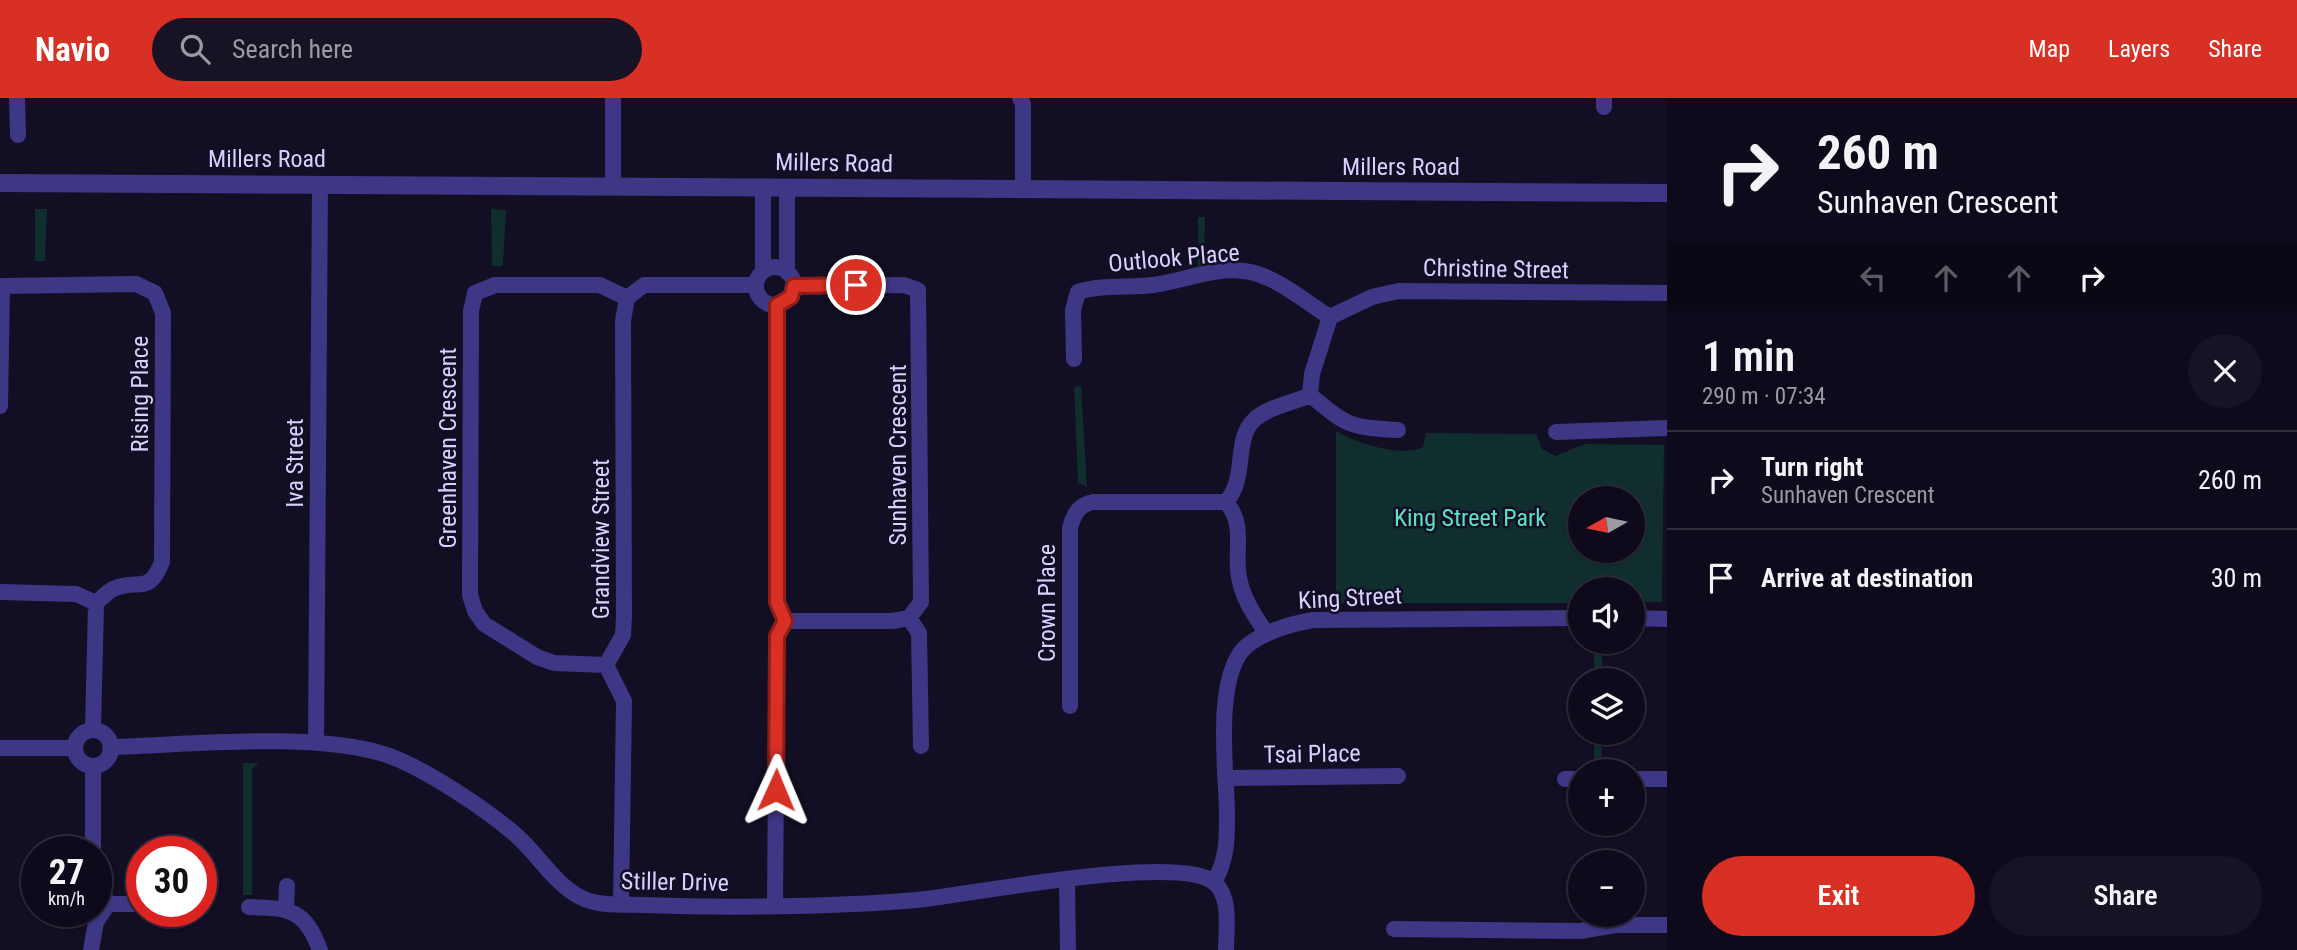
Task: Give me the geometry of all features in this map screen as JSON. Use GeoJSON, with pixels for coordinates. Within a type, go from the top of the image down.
{"type":"FeatureCollection","features":[{"type":"Feature","properties":{"kind":"street"},"geometry":{"type":"LineString","coordinates":[[18,98],[18,135]]}},
{"type":"Feature","properties":{"kind":"street"},"geometry":{"type":"LineString","coordinates":[[612,184],[613,98]]}},
{"type":"Feature","properties":{"kind":"street"},"geometry":{"type":"LineString","coordinates":[[1020,98],[1023,104],[1023,188]]}},
{"type":"Feature","properties":{"kind":"street","name":"Millers Road"},"geometry":{"type":"LineString","coordinates":[[0,183],[612,184],[787,188],[1667,193]]}},
{"type":"Feature","properties":{"kind":"street","name":"Iva Street"},"geometry":{"type":"LineString","coordinates":[[316,743],[320,184]]}},
{"type":"Feature","properties":{"kind":"street"},"geometry":{"type":"LineString","coordinates":[[763,187],[760,298],[777,305]]}},
{"type":"Feature","properties":{"kind":"street"},"geometry":{"type":"LineString","coordinates":[[777,305],[791,297],[787,188]]}},
{"type":"Feature","properties":{"kind":"street"},"geometry":{"type":"LineString","coordinates":[[628,298],[644,285],[760,278],[775,267],[791,279]]}},
{"type":"Feature","properties":{"kind":"street","name":"Outlook Place"},"geometry":{"type":"LineString","coordinates":[[1074,359],[1073,310],[1078,292],[1092,288],[1152,285],[1225,271],[1245,271],[1261,276],[1330,317]]}},
{"type":"Feature","properties":{"kind":"street","name":"Sunhaven Crescent"},"geometry":{"type":"LineString","coordinates":[[791,279],[904,285],[918,289],[921,602],[909,618]]}},
{"type":"Feature","properties":{"kind":"street","name":"Rising Place"},"geometry":{"type":"LineString","coordinates":[[0,406],[2,286],[136,284],[155,293],[163,313],[162,562],[155,579],[142,586],[114,588],[96,603]]}},
{"type":"Feature","properties":{"kind":"street","name":"Greenhaven Crescent"},"geometry":{"type":"LineString","coordinates":[[606,665],[554,663],[537,657],[484,624],[475,611],[470,595],[471,311],[475,293],[495,285],[600,285],[628,298]]}},
{"type":"Feature","properties":{"kind":"street","name":"Christine Street"},"geometry":{"type":"LineString","coordinates":[[1330,317],[1372,297],[1398,291],[1667,293]]}},
{"type":"Feature","properties":{"kind":"street","name":"Grandview Street"},"geometry":{"type":"LineString","coordinates":[[606,665],[623,635],[624,321],[628,298]]}},
{"type":"Feature","properties":{"kind":"street"},"geometry":{"type":"LineString","coordinates":[[777,305],[777,602],[785,621]]}},
{"type":"Feature","properties":{"kind":"street"},"geometry":{"type":"LineString","coordinates":[[1310,395],[1312,374],[1330,317]]}},
{"type":"Feature","properties":{"kind":"street"},"geometry":{"type":"LineString","coordinates":[[1310,395],[1343,422],[1356,428],[1398,430]]}},
{"type":"Feature","properties":{"kind":"street"},"geometry":{"type":"LineString","coordinates":[[1267,634],[1243,592],[1238,571],[1239,531],[1235,512],[1226,502],[1235,492],[1240,475],[1244,437],[1254,420],[1310,395]]}},
{"type":"Feature","properties":{"kind":"street"},"geometry":{"type":"LineString","coordinates":[[1556,432],[1667,428]]}},
{"type":"Feature","properties":{"kind":"street","name":"Crown Place"},"geometry":{"type":"LineString","coordinates":[[1070,706],[1070,528],[1074,514],[1084,504],[1226,502]]}},
{"type":"Feature","properties":{"kind":"street"},"geometry":{"type":"LineString","coordinates":[[0,592],[76,594],[96,603],[93,730]]}},
{"type":"Feature","properties":{"kind":"street"},"geometry":{"type":"LineString","coordinates":[[785,621],[892,621],[909,618],[919,633],[922,746]]}},
{"type":"Feature","properties":{"kind":"street","name":"King Street"},"geometry":{"type":"LineString","coordinates":[[1214,882],[1227,850],[1226,694],[1233,667],[1247,645],[1284,625],[1313,620],[1568,618]]}},
{"type":"Feature","properties":{"kind":"street"},"geometry":{"type":"LineString","coordinates":[[1645,618],[1667,619]]}},
{"type":"Feature","properties":{"kind":"street"},"geometry":{"type":"LineString","coordinates":[[775,906],[777,636],[785,621]]}},
{"type":"Feature","properties":{"kind":"street"},"geometry":{"type":"LineString","coordinates":[[606,665],[624,701],[621,904]]}},
{"type":"Feature","properties":{"kind":"street"},"geometry":{"type":"LineString","coordinates":[[93,730],[105,735],[110,747],[106,760],[93,766],[80,761],[75,748],[80,735],[93,730]]}},
{"type":"Feature","properties":{"kind":"street","name":"Stiller Drive"},"geometry":{"type":"LineString","coordinates":[[110,747],[316,743],[362,748],[416,768],[518,836],[577,896],[593,902],[775,906],[906,901],[1140,871],[1197,876],[1214,882]]}},
{"type":"Feature","properties":{"kind":"street"},"geometry":{"type":"LineString","coordinates":[[0,748],[75,748]]}},
{"type":"Feature","properties":{"kind":"street"},"geometry":{"type":"LineString","coordinates":[[93,766],[93,836]]}},
{"type":"Feature","properties":{"kind":"street","name":"Tsai Place"},"geometry":{"type":"LineString","coordinates":[[1227,778],[1398,776]]}},
{"type":"Feature","properties":{"kind":"street"},"geometry":{"type":"LineString","coordinates":[[1645,779],[1667,779]]}},
{"type":"Feature","properties":{"kind":"street"},"geometry":{"type":"LineString","coordinates":[[1068,880],[1068,950]]}},
{"type":"Feature","properties":{"kind":"street"},"geometry":{"type":"LineString","coordinates":[[1214,882],[1225,898],[1226,950]]}},
{"type":"Feature","properties":{"kind":"street"},"geometry":{"type":"LineString","coordinates":[[286,908],[287,886]]}},
{"type":"Feature","properties":{"kind":"street"},"geometry":{"type":"LineString","coordinates":[[249,907],[286,908],[301,917],[314,933],[320,950]]}},
{"type":"Feature","properties":{"kind":"street"},"geometry":{"type":"LineString","coordinates":[[1394,929],[1580,931],[1615,925],[1667,925]]}},
{"type":"Feature","properties":{"kind":"street"},"geometry":{"type":"LineString","coordinates":[[91,950],[95,927]]}},
{"type":"Feature","properties":{"kind":"green space"},"geometry":{"type":"Polygon","coordinates":[[[35,209],[47,209],[45,261],[35,261],[35,209]]]}},
{"type":"Feature","properties":{"kind":"green space"},"geometry":{"type":"Polygon","coordinates":[[[491,209],[506,210],[503,266],[492,266],[491,209]]]}},
{"type":"Feature","properties":{"kind":"green space"},"geometry":{"type":"Polygon","coordinates":[[[1198,217],[1205,217],[1204,267],[1198,267],[1198,217]]]}},
{"type":"Feature","properties":{"kind":"green space"},"geometry":{"type":"Polygon","coordinates":[[[1081,386],[1087,487],[1078,483],[1074,387],[1081,386]]]}},
{"type":"Feature","properties":{"kind":"green space","name":"King Street Park"},"geometry":{"type":"Polygon","coordinates":[[[1336,431],[1379,448],[1404,451],[1423,447],[1426,433],[1536,434],[1542,449],[1555,456],[1585,444],[1664,445],[1662,602],[1645,602],[1645,577],[1568,577],[1568,603],[1336,603],[1336,431]]]}},
{"type":"Feature","properties":{"kind":"green space"},"geometry":{"type":"Polygon","coordinates":[[[1594,654],[1602,654],[1602,668],[1594,668],[1594,654]]]}},
{"type":"Feature","properties":{"kind":"green space"},"geometry":{"type":"Polygon","coordinates":[[[1594,745],[1602,745],[1601,759],[1594,759],[1594,745]]]}},
{"type":"Feature","properties":{"kind":"green space"},"geometry":{"type":"Polygon","coordinates":[[[243,763],[258,763],[252,770],[252,895],[243,895],[243,763]]]}},
{"type":"Feature","properties":{"kind":"route"},"geometry":{"type":"LineString","coordinates":[[776,790],[777,636],[785,621],[777,602],[777,305],[791,297],[794,286],[856,285]]}}]}
